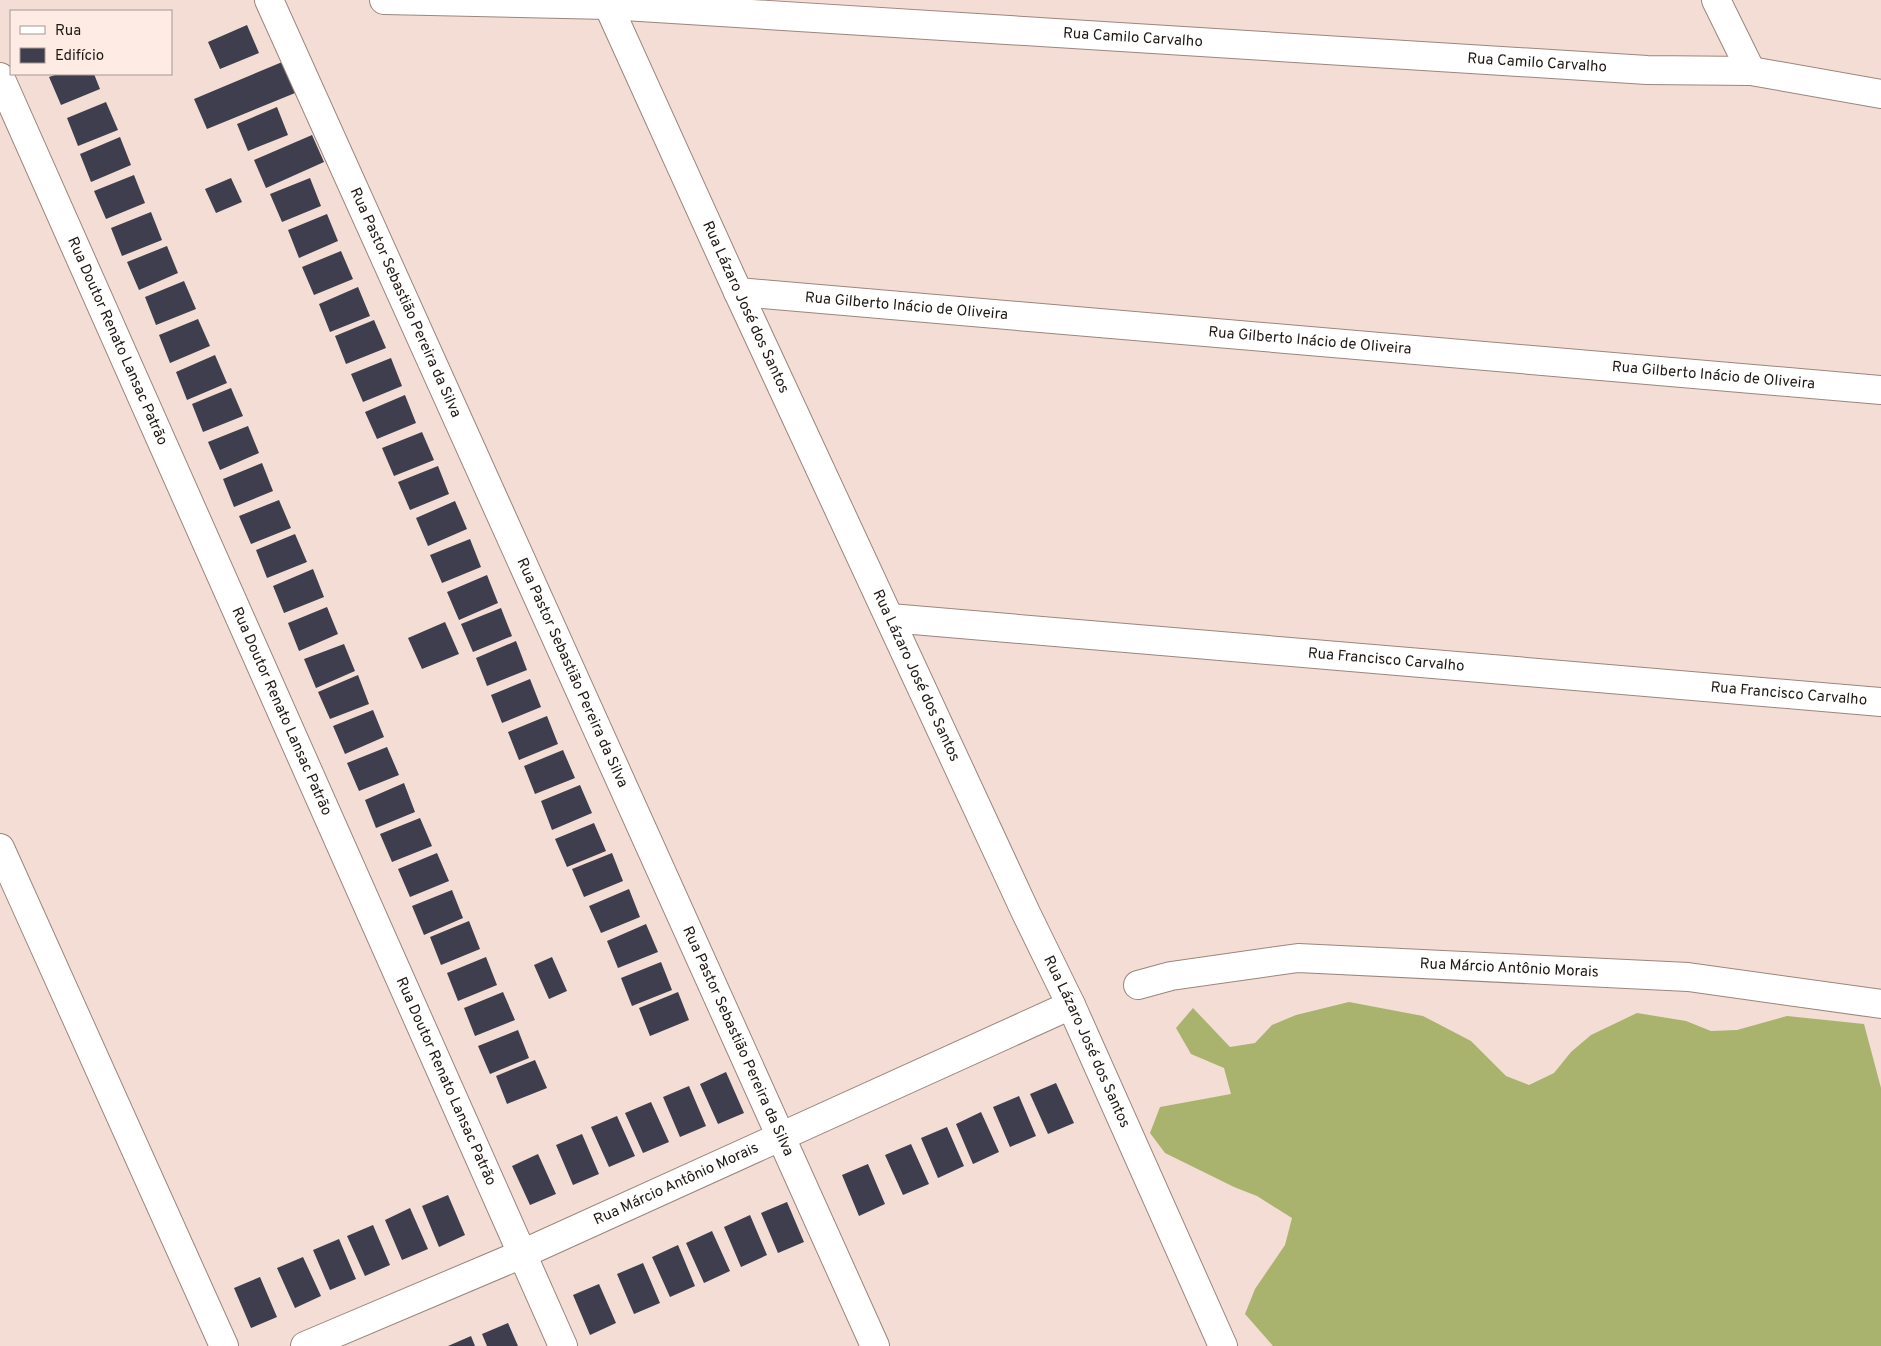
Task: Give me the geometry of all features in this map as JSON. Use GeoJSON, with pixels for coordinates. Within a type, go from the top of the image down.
{"type":"FeatureCollection","features":[{"type":"Feature","properties":{"kind":"street","name":"Rua Pastor Sebastião Pereira da Silva"},"geometry":{"type":"LineString","coordinates":[[269,0],[875,1346]]}},
{"type":"Feature","properties":{"kind":"street","name":"Rua Camilo Carvalho"},"geometry":{"type":"LineString","coordinates":[[384,0],[608,5],[1647,70],[1751,71],[1881,94]]}},
{"type":"Feature","properties":{"kind":"street"},"geometry":{"type":"LineString","coordinates":[[1716,0],[1751,71]]}},
{"type":"Feature","properties":{"kind":"street","name":"Rua Lázaro José dos Santos"},"geometry":{"type":"LineString","coordinates":[[608,5],[738,292],[1026,913],[1071,1005],[1223,1346]]}},
{"type":"Feature","properties":{"kind":"street","name":"Rua Doutor Renato Lansac Patrão"},"geometry":{"type":"LineString","coordinates":[[0,77],[563,1346]]}},
{"type":"Feature","properties":{"kind":"street","name":"Rua Gilberto Inácio de Oliveira"},"geometry":{"type":"LineString","coordinates":[[738,292],[1881,390]]}},
{"type":"Feature","properties":{"kind":"street","name":"Rua Francisco Carvalho"},"geometry":{"type":"LineString","coordinates":[[890,618],[1881,702]]}},
{"type":"Feature","properties":{"kind":"street"},"geometry":{"type":"LineString","coordinates":[[0,848],[224,1346]]}},
{"type":"Feature","properties":{"kind":"street","name":"Rua Márcio Antônio Morais"},"geometry":{"type":"LineString","coordinates":[[1138,985],[1171,976],[1298,958],[1688,977],[1881,1004]]}},
{"type":"Feature","properties":{"kind":"street","name":"Rua Márcio Antônio Morais"},"geometry":{"type":"LineString","coordinates":[[305,1346],[522,1254],[1071,1005]]}},
{"type":"Feature","properties":{"kind":"green space"},"geometry":{"type":"Polygon","coordinates":[[[1349,1002],[1423,1016],[1471,1041],[1506,1076],[1529,1085],[1554,1073],[1571,1052],[1591,1035],[1637,1013],[1686,1021],[1711,1031],[1737,1030],[1787,1016],[1864,1024],[1881,1088],[1881,1346],[1273,1346],[1245,1314],[1255,1289],[1285,1245],[1292,1218],[1257,1196],[1234,1187],[1165,1153],[1150,1133],[1160,1107],[1231,1094],[1224,1068],[1191,1054],[1176,1028],[1193,1008],[1230,1047],[1255,1043],[1272,1025],[1296,1015],[1349,1002]]]}},
{"type":"Feature","properties":{"kind":"building"},"geometry":{"type":"Polygon","coordinates":[[[247,25],[259,53],[220,69],[208,42],[247,25]]]}},
{"type":"Feature","properties":{"kind":"building"},"geometry":{"type":"Polygon","coordinates":[[[287,60],[300,91],[207,129],[194,99],[287,60]]]}},
{"type":"Feature","properties":{"kind":"building"},"geometry":{"type":"Polygon","coordinates":[[[55,75],[94,75],[100,89],[61,105],[49,77],[55,75]]]}},
{"type":"Feature","properties":{"kind":"building"},"geometry":{"type":"Polygon","coordinates":[[[106,102],[118,130],[78,146],[67,118],[106,102]]]}},
{"type":"Feature","properties":{"kind":"building"},"geometry":{"type":"Polygon","coordinates":[[[277,107],[288,135],[248,151],[237,124],[277,107]]]}},
{"type":"Feature","properties":{"kind":"building"},"geometry":{"type":"Polygon","coordinates":[[[312,135],[324,162],[266,188],[254,160],[312,135]]]}},
{"type":"Feature","properties":{"kind":"building"},"geometry":{"type":"Polygon","coordinates":[[[120,137],[131,165],[91,182],[80,154],[120,137]]]}},
{"type":"Feature","properties":{"kind":"building"},"geometry":{"type":"Polygon","coordinates":[[[134,175],[145,203],[106,219],[94,191],[134,175]]]}},
{"type":"Feature","properties":{"kind":"building"},"geometry":{"type":"Polygon","coordinates":[[[231,178],[242,202],[216,213],[205,189],[231,178]]]}},
{"type":"Feature","properties":{"kind":"building"},"geometry":{"type":"Polygon","coordinates":[[[310,178],[321,206],[282,222],[270,194],[310,178]]]}},
{"type":"Feature","properties":{"kind":"building"},"geometry":{"type":"Polygon","coordinates":[[[151,212],[162,240],[122,256],[111,228],[151,212]]]}},
{"type":"Feature","properties":{"kind":"building"},"geometry":{"type":"Polygon","coordinates":[[[327,214],[338,241],[299,258],[288,230],[327,214]]]}},
{"type":"Feature","properties":{"kind":"building"},"geometry":{"type":"Polygon","coordinates":[[[167,246],[178,273],[139,290],[127,262],[167,246]]]}},
{"type":"Feature","properties":{"kind":"building"},"geometry":{"type":"Polygon","coordinates":[[[341,251],[353,279],[314,295],[302,267],[341,251]]]}},
{"type":"Feature","properties":{"kind":"building"},"geometry":{"type":"Polygon","coordinates":[[[184,281],[196,309],[156,325],[145,297],[184,281]]]}},
{"type":"Feature","properties":{"kind":"building"},"geometry":{"type":"Polygon","coordinates":[[[358,287],[370,316],[330,332],[319,304],[358,287]]]}},
{"type":"Feature","properties":{"kind":"building"},"geometry":{"type":"Polygon","coordinates":[[[198,319],[210,346],[170,363],[159,335],[198,319]]]}},
{"type":"Feature","properties":{"kind":"building"},"geometry":{"type":"Polygon","coordinates":[[[374,320],[386,348],[346,364],[335,336],[374,320]]]}},
{"type":"Feature","properties":{"kind":"building"},"geometry":{"type":"Polygon","coordinates":[[[215,355],[227,383],[187,400],[176,372],[215,355]]]}},
{"type":"Feature","properties":{"kind":"building"},"geometry":{"type":"Polygon","coordinates":[[[391,358],[402,386],[363,402],[351,374],[391,358]]]}},
{"type":"Feature","properties":{"kind":"building"},"geometry":{"type":"Polygon","coordinates":[[[231,388],[243,416],[203,432],[192,404],[231,388]]]}},
{"type":"Feature","properties":{"kind":"building"},"geometry":{"type":"Polygon","coordinates":[[[405,395],[416,423],[377,439],[365,412],[405,395]]]}},
{"type":"Feature","properties":{"kind":"building"},"geometry":{"type":"Polygon","coordinates":[[[248,426],[259,453],[220,470],[208,442],[248,426]]]}},
{"type":"Feature","properties":{"kind":"building"},"geometry":{"type":"Polygon","coordinates":[[[422,432],[434,460],[394,476],[382,448],[422,432]]]}},
{"type":"Feature","properties":{"kind":"building"},"geometry":{"type":"Polygon","coordinates":[[[262,463],[273,491],[234,507],[223,479],[262,463]]]}},
{"type":"Feature","properties":{"kind":"building"},"geometry":{"type":"Polygon","coordinates":[[[438,466],[449,494],[410,510],[398,482],[438,466]]]}},
{"type":"Feature","properties":{"kind":"building"},"geometry":{"type":"Polygon","coordinates":[[[279,500],[291,528],[251,544],[239,516],[279,500]]]}},
{"type":"Feature","properties":{"kind":"building"},"geometry":{"type":"Polygon","coordinates":[[[455,501],[467,529],[428,546],[416,518],[455,501]]]}},
{"type":"Feature","properties":{"kind":"building"},"geometry":{"type":"Polygon","coordinates":[[[295,534],[307,562],[267,578],[256,550],[295,534]]]}},
{"type":"Feature","properties":{"kind":"building"},"geometry":{"type":"Polygon","coordinates":[[[470,539],[481,567],[442,583],[430,555],[470,539]]]}},
{"type":"Feature","properties":{"kind":"building"},"geometry":{"type":"Polygon","coordinates":[[[313,569],[324,597],[284,613],[273,586],[313,569]]]}},
{"type":"Feature","properties":{"kind":"building"},"geometry":{"type":"Polygon","coordinates":[[[487,575],[498,603],[459,620],[447,592],[487,575]]]}},
{"type":"Feature","properties":{"kind":"building"},"geometry":{"type":"Polygon","coordinates":[[[327,607],[338,634],[299,651],[288,623],[327,607]]]}},
{"type":"Feature","properties":{"kind":"building"},"geometry":{"type":"Polygon","coordinates":[[[501,608],[512,636],[473,652],[461,624],[501,608]]]}},
{"type":"Feature","properties":{"kind":"building"},"geometry":{"type":"Polygon","coordinates":[[[445,622],[459,654],[422,669],[408,638],[445,622]]]}},
{"type":"Feature","properties":{"kind":"building"},"geometry":{"type":"Polygon","coordinates":[[[516,641],[527,670],[487,686],[476,658],[516,641]]]}},
{"type":"Feature","properties":{"kind":"building"},"geometry":{"type":"Polygon","coordinates":[[[344,644],[355,671],[316,688],[304,659],[344,644]]]}},
{"type":"Feature","properties":{"kind":"building"},"geometry":{"type":"Polygon","coordinates":[[[358,675],[369,704],[330,719],[318,692],[358,675]]]}},
{"type":"Feature","properties":{"kind":"building"},"geometry":{"type":"Polygon","coordinates":[[[530,679],[541,707],[502,723],[491,695],[530,679]]]}},
{"type":"Feature","properties":{"kind":"building"},"geometry":{"type":"Polygon","coordinates":[[[373,710],[384,737],[345,754],[333,726],[373,710]]]}},
{"type":"Feature","properties":{"kind":"building"},"geometry":{"type":"Polygon","coordinates":[[[547,716],[558,744],[519,760],[508,732],[547,716]]]}},
{"type":"Feature","properties":{"kind":"building"},"geometry":{"type":"Polygon","coordinates":[[[387,747],[399,775],[359,791],[347,763],[387,747]]]}},
{"type":"Feature","properties":{"kind":"building"},"geometry":{"type":"Polygon","coordinates":[[[563,750],[575,778],[535,794],[524,766],[563,750]]]}},
{"type":"Feature","properties":{"kind":"building"},"geometry":{"type":"Polygon","coordinates":[[[404,783],[415,812],[376,828],[365,800],[404,783]]]}},
{"type":"Feature","properties":{"kind":"building"},"geometry":{"type":"Polygon","coordinates":[[[580,785],[592,813],[552,830],[541,801],[580,785]]]}},
{"type":"Feature","properties":{"kind":"building"},"geometry":{"type":"Polygon","coordinates":[[[420,818],[432,846],[392,862],[380,834],[420,818]]]}},
{"type":"Feature","properties":{"kind":"building"},"geometry":{"type":"Polygon","coordinates":[[[594,823],[606,851],[567,867],[555,839],[594,823]]]}},
{"type":"Feature","properties":{"kind":"building"},"geometry":{"type":"Polygon","coordinates":[[[437,853],[449,881],[410,897],[398,869],[437,853]]]}},
{"type":"Feature","properties":{"kind":"building"},"geometry":{"type":"Polygon","coordinates":[[[612,853],[623,881],[584,897],[572,869],[612,853]]]}},
{"type":"Feature","properties":{"kind":"building"},"geometry":{"type":"Polygon","coordinates":[[[629,889],[640,917],[601,933],[589,906],[629,889]]]}},
{"type":"Feature","properties":{"kind":"building"},"geometry":{"type":"Polygon","coordinates":[[[452,890],[463,918],[424,935],[412,906],[452,890]]]}},
{"type":"Feature","properties":{"kind":"building"},"geometry":{"type":"Polygon","coordinates":[[[469,921],[480,949],[441,965],[430,937],[469,921]]]}},
{"type":"Feature","properties":{"kind":"building"},"geometry":{"type":"Polygon","coordinates":[[[646,924],[658,952],[618,968],[607,941],[646,924]]]}},
{"type":"Feature","properties":{"kind":"building"},"geometry":{"type":"Polygon","coordinates":[[[486,957],[497,985],[458,1001],[447,973],[486,957]]]}},
{"type":"Feature","properties":{"kind":"building"},"geometry":{"type":"Polygon","coordinates":[[[552,957],[567,991],[549,999],[534,965],[552,957]]]}},
{"type":"Feature","properties":{"kind":"building"},"geometry":{"type":"Polygon","coordinates":[[[661,962],[672,990],[632,1006],[621,978],[661,962]]]}},
{"type":"Feature","properties":{"kind":"building"},"geometry":{"type":"Polygon","coordinates":[[[503,992],[515,1020],[475,1036],[464,1008],[503,992]]]}},
{"type":"Feature","properties":{"kind":"building"},"geometry":{"type":"Polygon","coordinates":[[[678,992],[689,1020],[650,1036],[639,1008],[678,992]]]}},
{"type":"Feature","properties":{"kind":"building"},"geometry":{"type":"Polygon","coordinates":[[[518,1030],[529,1058],[490,1074],[478,1046],[518,1030]]]}},
{"type":"Feature","properties":{"kind":"building"},"geometry":{"type":"Polygon","coordinates":[[[535,1060],[547,1088],[507,1104],[496,1076],[535,1060]]]}},
{"type":"Feature","properties":{"kind":"building"},"geometry":{"type":"Polygon","coordinates":[[[726,1072],[744,1113],[718,1124],[700,1084],[726,1072]]]}},
{"type":"Feature","properties":{"kind":"building"},"geometry":{"type":"Polygon","coordinates":[[[1056,1083],[1074,1123],[1048,1134],[1030,1094],[1056,1083]]]}},
{"type":"Feature","properties":{"kind":"building"},"geometry":{"type":"Polygon","coordinates":[[[689,1086],[706,1126],[680,1137],[663,1097],[689,1086]]]}},
{"type":"Feature","properties":{"kind":"building"},"geometry":{"type":"Polygon","coordinates":[[[1019,1096],[1036,1136],[1010,1147],[993,1107],[1019,1096]]]}},
{"type":"Feature","properties":{"kind":"building"},"geometry":{"type":"Polygon","coordinates":[[[651,1102],[669,1142],[643,1153],[625,1113],[651,1102]]]}},
{"type":"Feature","properties":{"kind":"building"},"geometry":{"type":"Polygon","coordinates":[[[981,1112],[999,1152],[973,1164],[956,1124],[981,1112]]]}},
{"type":"Feature","properties":{"kind":"building"},"geometry":{"type":"Polygon","coordinates":[[[617,1116],[635,1156],[609,1167],[591,1127],[617,1116]]]}},
{"type":"Feature","properties":{"kind":"building"},"geometry":{"type":"Polygon","coordinates":[[[947,1127],[964,1166],[938,1178],[921,1138],[947,1127]]]}},
{"type":"Feature","properties":{"kind":"building"},"geometry":{"type":"Polygon","coordinates":[[[582,1134],[599,1174],[573,1185],[556,1145],[582,1134]]]}},
{"type":"Feature","properties":{"kind":"building"},"geometry":{"type":"Polygon","coordinates":[[[911,1144],[929,1184],[903,1195],[885,1155],[911,1144]]]}},
{"type":"Feature","properties":{"kind":"building"},"geometry":{"type":"Polygon","coordinates":[[[538,1154],[556,1194],[530,1205],[512,1166],[538,1154]]]}},
{"type":"Feature","properties":{"kind":"building"},"geometry":{"type":"Polygon","coordinates":[[[868,1164],[885,1204],[859,1216],[842,1175],[868,1164]]]}},
{"type":"Feature","properties":{"kind":"building"},"geometry":{"type":"Polygon","coordinates":[[[448,1195],[465,1235],[439,1247],[422,1206],[448,1195]]]}},
{"type":"Feature","properties":{"kind":"building"},"geometry":{"type":"Polygon","coordinates":[[[787,1202],[804,1242],[778,1253],[761,1213],[787,1202]]]}},
{"type":"Feature","properties":{"kind":"building"},"geometry":{"type":"Polygon","coordinates":[[[410,1208],[428,1249],[402,1260],[385,1220],[410,1208]]]}},
{"type":"Feature","properties":{"kind":"building"},"geometry":{"type":"Polygon","coordinates":[[[750,1215],[767,1255],[741,1267],[724,1227],[750,1215]]]}},
{"type":"Feature","properties":{"kind":"building"},"geometry":{"type":"Polygon","coordinates":[[[373,1225],[390,1265],[365,1276],[347,1236],[373,1225]]]}},
{"type":"Feature","properties":{"kind":"building"},"geometry":{"type":"Polygon","coordinates":[[[712,1231],[730,1271],[704,1283],[686,1243],[712,1231]]]}},
{"type":"Feature","properties":{"kind":"building"},"geometry":{"type":"Polygon","coordinates":[[[339,1239],[356,1279],[330,1290],[313,1250],[339,1239]]]}},
{"type":"Feature","properties":{"kind":"building"},"geometry":{"type":"Polygon","coordinates":[[[678,1245],[695,1286],[670,1297],[652,1257],[678,1245]]]}},
{"type":"Feature","properties":{"kind":"building"},"geometry":{"type":"Polygon","coordinates":[[[303,1257],[321,1296],[295,1308],[277,1268],[303,1257]]]}},
{"type":"Feature","properties":{"kind":"building"},"geometry":{"type":"Polygon","coordinates":[[[643,1263],[660,1303],[634,1314],[617,1274],[643,1263]]]}},
{"type":"Feature","properties":{"kind":"building"},"geometry":{"type":"Polygon","coordinates":[[[260,1277],[277,1317],[251,1328],[234,1288],[260,1277]]]}},
{"type":"Feature","properties":{"kind":"building"},"geometry":{"type":"Polygon","coordinates":[[[599,1284],[616,1323],[590,1335],[573,1295],[599,1284]]]}},
{"type":"Feature","properties":{"kind":"building"},"geometry":{"type":"Polygon","coordinates":[[[508,1323],[518,1346],[487,1346],[482,1334],[508,1323]]]}},
{"type":"Feature","properties":{"kind":"building"},"geometry":{"type":"Polygon","coordinates":[[[471,1336],[475,1346],[448,1346],[471,1336]]]}}]}
